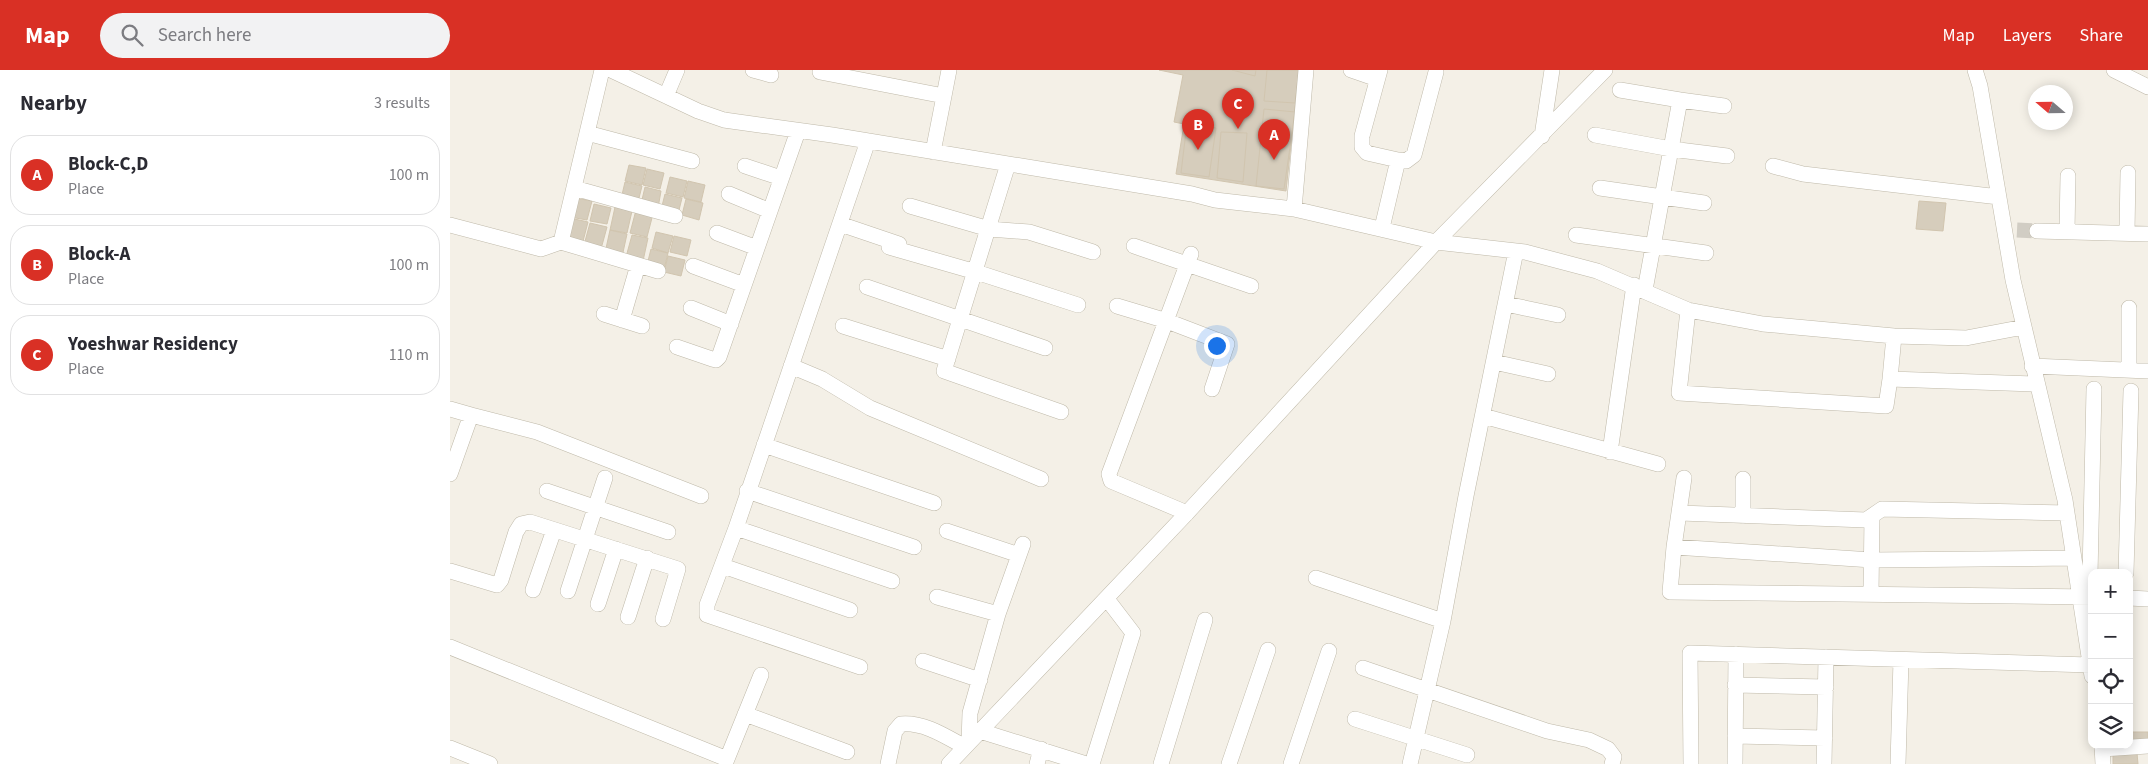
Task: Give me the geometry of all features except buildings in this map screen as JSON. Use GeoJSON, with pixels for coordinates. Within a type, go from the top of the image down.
{"type":"FeatureCollection","features":[{"type":"Feature","properties":{"kind":"street"},"geometry":{"type":"LineString","coordinates":[[561,242],[602,70]]}},
{"type":"Feature","properties":{"kind":"street"},"geometry":{"type":"LineString","coordinates":[[611,70],[698,111],[724,120],[868,141],[1192,194],[1215,200],[1294,209],[1436,242],[1516,251],[1597,271],[1688,310],[1763,324],[1894,336],[1966,338],[2024,327]]}},
{"type":"Feature","properties":{"kind":"street"},"geometry":{"type":"LineString","coordinates":[[666,96],[677,70]]}},
{"type":"Feature","properties":{"kind":"street"},"geometry":{"type":"LineString","coordinates":[[753,70],[771,75]]}},
{"type":"Feature","properties":{"kind":"street"},"geometry":{"type":"LineString","coordinates":[[933,152],[949,70]]}},
{"type":"Feature","properties":{"kind":"street"},"geometry":{"type":"LineString","coordinates":[[1294,209],[1306,70]]}},
{"type":"Feature","properties":{"kind":"street"},"geometry":{"type":"LineString","coordinates":[[1352,70],[1379,74],[1362,136],[1362,147],[1367,152],[1406,161],[1414,155],[1436,72]]}},
{"type":"Feature","properties":{"kind":"street"},"geometry":{"type":"LineString","coordinates":[[1542,136],[1552,70]]}},
{"type":"Feature","properties":{"kind":"street"},"geometry":{"type":"LineString","coordinates":[[949,764],[1107,599],[1436,242],[1605,70]]}},
{"type":"Feature","properties":{"kind":"street"},"geometry":{"type":"LineString","coordinates":[[1975,70],[1980,86],[1999,197],[2011,230],[2024,327],[2032,366],[2067,514],[2073,558],[2083,593],[2090,659]]}},
{"type":"Feature","properties":{"kind":"street"},"geometry":{"type":"LineString","coordinates":[[2114,70],[2148,88]]}},
{"type":"Feature","properties":{"kind":"street"},"geometry":{"type":"LineString","coordinates":[[820,72],[944,96]]}},
{"type":"Feature","properties":{"kind":"street"},"geometry":{"type":"LineString","coordinates":[[1620,90],[1724,106]]}},
{"type":"Feature","properties":{"kind":"street"},"geometry":{"type":"LineString","coordinates":[[1610,452],[1639,288],[1653,247],[1680,100]]}},
{"type":"Feature","properties":{"kind":"street"},"geometry":{"type":"LineString","coordinates":[[678,347],[716,360],[731,324],[798,132]]}},
{"type":"Feature","properties":{"kind":"street"},"geometry":{"type":"LineString","coordinates":[[587,133],[692,161]]}},
{"type":"Feature","properties":{"kind":"street"},"geometry":{"type":"LineString","coordinates":[[1595,135],[1672,149],[1727,156]]}},
{"type":"Feature","properties":{"kind":"street"},"geometry":{"type":"LineString","coordinates":[[860,667],[707,615],[707,605],[723,566],[868,141]]}},
{"type":"Feature","properties":{"kind":"street"},"geometry":{"type":"LineString","coordinates":[[1382,228],[1398,160]]}},
{"type":"Feature","properties":{"kind":"street"},"geometry":{"type":"LineString","coordinates":[[1008,164],[944,371],[1061,412]]}},
{"type":"Feature","properties":{"kind":"street"},"geometry":{"type":"LineString","coordinates":[[745,166],[781,178]]}},
{"type":"Feature","properties":{"kind":"street"},"geometry":{"type":"LineString","coordinates":[[1773,166],[1803,174],[1999,197]]}},
{"type":"Feature","properties":{"kind":"street"},"geometry":{"type":"LineString","coordinates":[[2126,232],[2128,173]]}},
{"type":"Feature","properties":{"kind":"street"},"geometry":{"type":"LineString","coordinates":[[2067,231],[2068,176]]}},
{"type":"Feature","properties":{"kind":"street"},"geometry":{"type":"LineString","coordinates":[[574,188],[675,216]]}},
{"type":"Feature","properties":{"kind":"street"},"geometry":{"type":"LineString","coordinates":[[1600,188],[1704,203]]}},
{"type":"Feature","properties":{"kind":"street"},"geometry":{"type":"LineString","coordinates":[[729,194],[770,211]]}},
{"type":"Feature","properties":{"kind":"street"},"geometry":{"type":"LineString","coordinates":[[910,206],[989,229],[1029,232],[1093,252]]}},
{"type":"Feature","properties":{"kind":"street"},"geometry":{"type":"LineString","coordinates":[[840,224],[894,245],[1078,305]]}},
{"type":"Feature","properties":{"kind":"street"},"geometry":{"type":"LineString","coordinates":[[450,225],[541,249],[561,242],[658,271]]}},
{"type":"Feature","properties":{"kind":"street"},"geometry":{"type":"LineString","coordinates":[[2036,231],[2148,234]]}},
{"type":"Feature","properties":{"kind":"street"},"geometry":{"type":"LineString","coordinates":[[717,233],[757,248]]}},
{"type":"Feature","properties":{"kind":"street"},"geometry":{"type":"LineString","coordinates":[[1576,235],[1706,253]]}},
{"type":"Feature","properties":{"kind":"street"},"geometry":{"type":"LineString","coordinates":[[1134,246],[1190,259],[1251,286]]}},
{"type":"Feature","properties":{"kind":"street"},"geometry":{"type":"LineString","coordinates":[[1410,764],[1443,621],[1516,251]]}},
{"type":"Feature","properties":{"kind":"street"},"geometry":{"type":"LineString","coordinates":[[1187,513],[1111,481],[1109,474],[1190,259]]}},
{"type":"Feature","properties":{"kind":"street"},"geometry":{"type":"LineString","coordinates":[[622,320],[638,265]]}},
{"type":"Feature","properties":{"kind":"street"},"geometry":{"type":"LineString","coordinates":[[693,266],[744,284]]}},
{"type":"Feature","properties":{"kind":"street"},"geometry":{"type":"LineString","coordinates":[[867,287],[1045,348]]}},
{"type":"Feature","properties":{"kind":"street"},"geometry":{"type":"LineString","coordinates":[[1506,304],[1558,315]]}},
{"type":"Feature","properties":{"kind":"street"},"geometry":{"type":"LineString","coordinates":[[1117,306],[1167,321],[1227,344],[1212,389]]}},
{"type":"Feature","properties":{"kind":"street"},"geometry":{"type":"LineString","coordinates":[[691,308],[731,324]]}},
{"type":"Feature","properties":{"kind":"street"},"geometry":{"type":"LineString","coordinates":[[2129,308],[2129,370]]}},
{"type":"Feature","properties":{"kind":"street"},"geometry":{"type":"LineString","coordinates":[[1688,310],[1678,394],[1886,406],[1894,336]]}},
{"type":"Feature","properties":{"kind":"street"},"geometry":{"type":"LineString","coordinates":[[604,314],[642,326]]}},
{"type":"Feature","properties":{"kind":"street"},"geometry":{"type":"LineString","coordinates":[[843,326],[948,359]]}},
{"type":"Feature","properties":{"kind":"street"},"geometry":{"type":"LineString","coordinates":[[1494,362],[1548,374]]}},
{"type":"Feature","properties":{"kind":"street"},"geometry":{"type":"LineString","coordinates":[[791,366],[822,379],[870,408],[1041,479]]}},
{"type":"Feature","properties":{"kind":"street"},"geometry":{"type":"LineString","coordinates":[[2032,366],[2148,371]]}},
{"type":"Feature","properties":{"kind":"street"},"geometry":{"type":"LineString","coordinates":[[1890,378],[2036,384]]}},
{"type":"Feature","properties":{"kind":"street"},"geometry":{"type":"LineString","coordinates":[[2083,593],[2090,576],[2094,389]]}},
{"type":"Feature","properties":{"kind":"street"},"geometry":{"type":"LineString","coordinates":[[2126,569],[2132,391]]}},
{"type":"Feature","properties":{"kind":"street"},"geometry":{"type":"LineString","coordinates":[[450,409],[537,432],[701,496]]}},
{"type":"Feature","properties":{"kind":"street"},"geometry":{"type":"LineString","coordinates":[[450,474],[471,415]]}},
{"type":"Feature","properties":{"kind":"street"},"geometry":{"type":"LineString","coordinates":[[1483,416],[1658,464]]}},
{"type":"Feature","properties":{"kind":"street"},"geometry":{"type":"LineString","coordinates":[[764,445],[934,503]]}},
{"type":"Feature","properties":{"kind":"street"},"geometry":{"type":"LineString","coordinates":[[568,591],[605,478]]}},
{"type":"Feature","properties":{"kind":"street"},"geometry":{"type":"LineString","coordinates":[[1684,478],[1670,592],[1870,594],[2083,593]]}},
{"type":"Feature","properties":{"kind":"street"},"geometry":{"type":"LineString","coordinates":[[1743,479],[1744,516]]}},
{"type":"Feature","properties":{"kind":"street"},"geometry":{"type":"LineString","coordinates":[[548,491],[668,532]]}},
{"type":"Feature","properties":{"kind":"street"},"geometry":{"type":"LineString","coordinates":[[748,491],[914,547]]}},
{"type":"Feature","properties":{"kind":"street"},"geometry":{"type":"LineString","coordinates":[[1680,513],[1866,520],[1882,509],[2067,514]]}},
{"type":"Feature","properties":{"kind":"street"},"geometry":{"type":"LineString","coordinates":[[1870,594],[1872,516]]}},
{"type":"Feature","properties":{"kind":"street"},"geometry":{"type":"LineString","coordinates":[[450,571],[497,585],[501,580],[516,532],[521,524],[530,522],[678,569],[663,619]]}},
{"type":"Feature","properties":{"kind":"street"},"geometry":{"type":"LineString","coordinates":[[736,528],[892,581]]}},
{"type":"Feature","properties":{"kind":"street"},"geometry":{"type":"LineString","coordinates":[[533,590],[554,530]]}},
{"type":"Feature","properties":{"kind":"street"},"geometry":{"type":"LineString","coordinates":[[947,531],[1021,550],[998,614],[970,713],[967,744]]}},
{"type":"Feature","properties":{"kind":"street"},"geometry":{"type":"LineString","coordinates":[[1674,548],[1872,560],[2073,558]]}},
{"type":"Feature","properties":{"kind":"street"},"geometry":{"type":"LineString","coordinates":[[598,604],[616,549]]}},
{"type":"Feature","properties":{"kind":"street"},"geometry":{"type":"LineString","coordinates":[[628,617],[647,558]]}},
{"type":"Feature","properties":{"kind":"street"},"geometry":{"type":"LineString","coordinates":[[723,566],[850,610]]}},
{"type":"Feature","properties":{"kind":"street"},"geometry":{"type":"LineString","coordinates":[[1316,578],[1443,621]]}},
{"type":"Feature","properties":{"kind":"street"},"geometry":{"type":"LineString","coordinates":[[937,597],[998,614]]}},
{"type":"Feature","properties":{"kind":"street"},"geometry":{"type":"LineString","coordinates":[[2133,598],[2148,599]]}},
{"type":"Feature","properties":{"kind":"street"},"geometry":{"type":"LineString","coordinates":[[1092,764],[1134,633],[1107,599]]}},
{"type":"Feature","properties":{"kind":"street"},"geometry":{"type":"LineString","coordinates":[[1161,764],[1205,620]]}},
{"type":"Feature","properties":{"kind":"street"},"geometry":{"type":"LineString","coordinates":[[450,648],[726,761],[761,676]]}},
{"type":"Feature","properties":{"kind":"street"},"geometry":{"type":"LineString","coordinates":[[1228,764],[1268,650]]}},
{"type":"Feature","properties":{"kind":"street"},"geometry":{"type":"LineString","coordinates":[[1292,764],[1329,651]]}},
{"type":"Feature","properties":{"kind":"street"},"geometry":{"type":"LineString","coordinates":[[1691,764],[1690,653],[1901,660],[2088,671]]}},
{"type":"Feature","properties":{"kind":"street"},"geometry":{"type":"LineString","coordinates":[[1735,764],[1736,654]]}},
{"type":"Feature","properties":{"kind":"street"},"geometry":{"type":"LineString","coordinates":[[1824,764],[1826,657]]}},
{"type":"Feature","properties":{"kind":"street"},"geometry":{"type":"LineString","coordinates":[[1898,764],[1901,660]]}},
{"type":"Feature","properties":{"kind":"street"},"geometry":{"type":"LineString","coordinates":[[923,661],[980,680]]}},
{"type":"Feature","properties":{"kind":"street"},"geometry":{"type":"LineString","coordinates":[[1363,668],[1547,731],[1589,740],[1608,748],[1614,758],[1612,764]]}},
{"type":"Feature","properties":{"kind":"street"},"geometry":{"type":"LineString","coordinates":[[1735,685],[1826,686]]}},
{"type":"Feature","properties":{"kind":"street"},"geometry":{"type":"LineString","coordinates":[[745,714],[847,752]]}},
{"type":"Feature","properties":{"kind":"street"},"geometry":{"type":"LineString","coordinates":[[1355,720],[1467,755]]}},
{"type":"Feature","properties":{"kind":"street"},"geometry":{"type":"LineString","coordinates":[[888,764],[895,731],[901,724],[910,723],[926,727],[967,744]]}},
{"type":"Feature","properties":{"kind":"street"},"geometry":{"type":"LineString","coordinates":[[980,731],[1086,764]]}},
{"type":"Feature","properties":{"kind":"street"},"geometry":{"type":"LineString","coordinates":[[1735,736],[1825,738]]}},
{"type":"Feature","properties":{"kind":"street"},"geometry":{"type":"LineString","coordinates":[[2102,753],[2148,746]]}},
{"type":"Feature","properties":{"kind":"street"},"geometry":{"type":"LineString","coordinates":[[450,748],[490,764]]}},
{"type":"Feature","properties":{"kind":"street"},"geometry":{"type":"LineString","coordinates":[[1037,764],[1041,749]]}},
{"type":"Feature","properties":{"kind":"tunnel"},"geometry":{"type":"LineString","coordinates":[[2017,230],[2037,231]]}},
{"type":"Feature","properties":{"kind":"place","name":"Yoeshwar Residency"},"geometry":{"type":"Point","coordinates":[1238,129]}},
{"type":"Feature","properties":{"kind":"place","name":"Block-A"},"geometry":{"type":"Point","coordinates":[1198,150]}},
{"type":"Feature","properties":{"kind":"place","name":"Block-C,D"},"geometry":{"type":"Point","coordinates":[1274,160]}}]}
